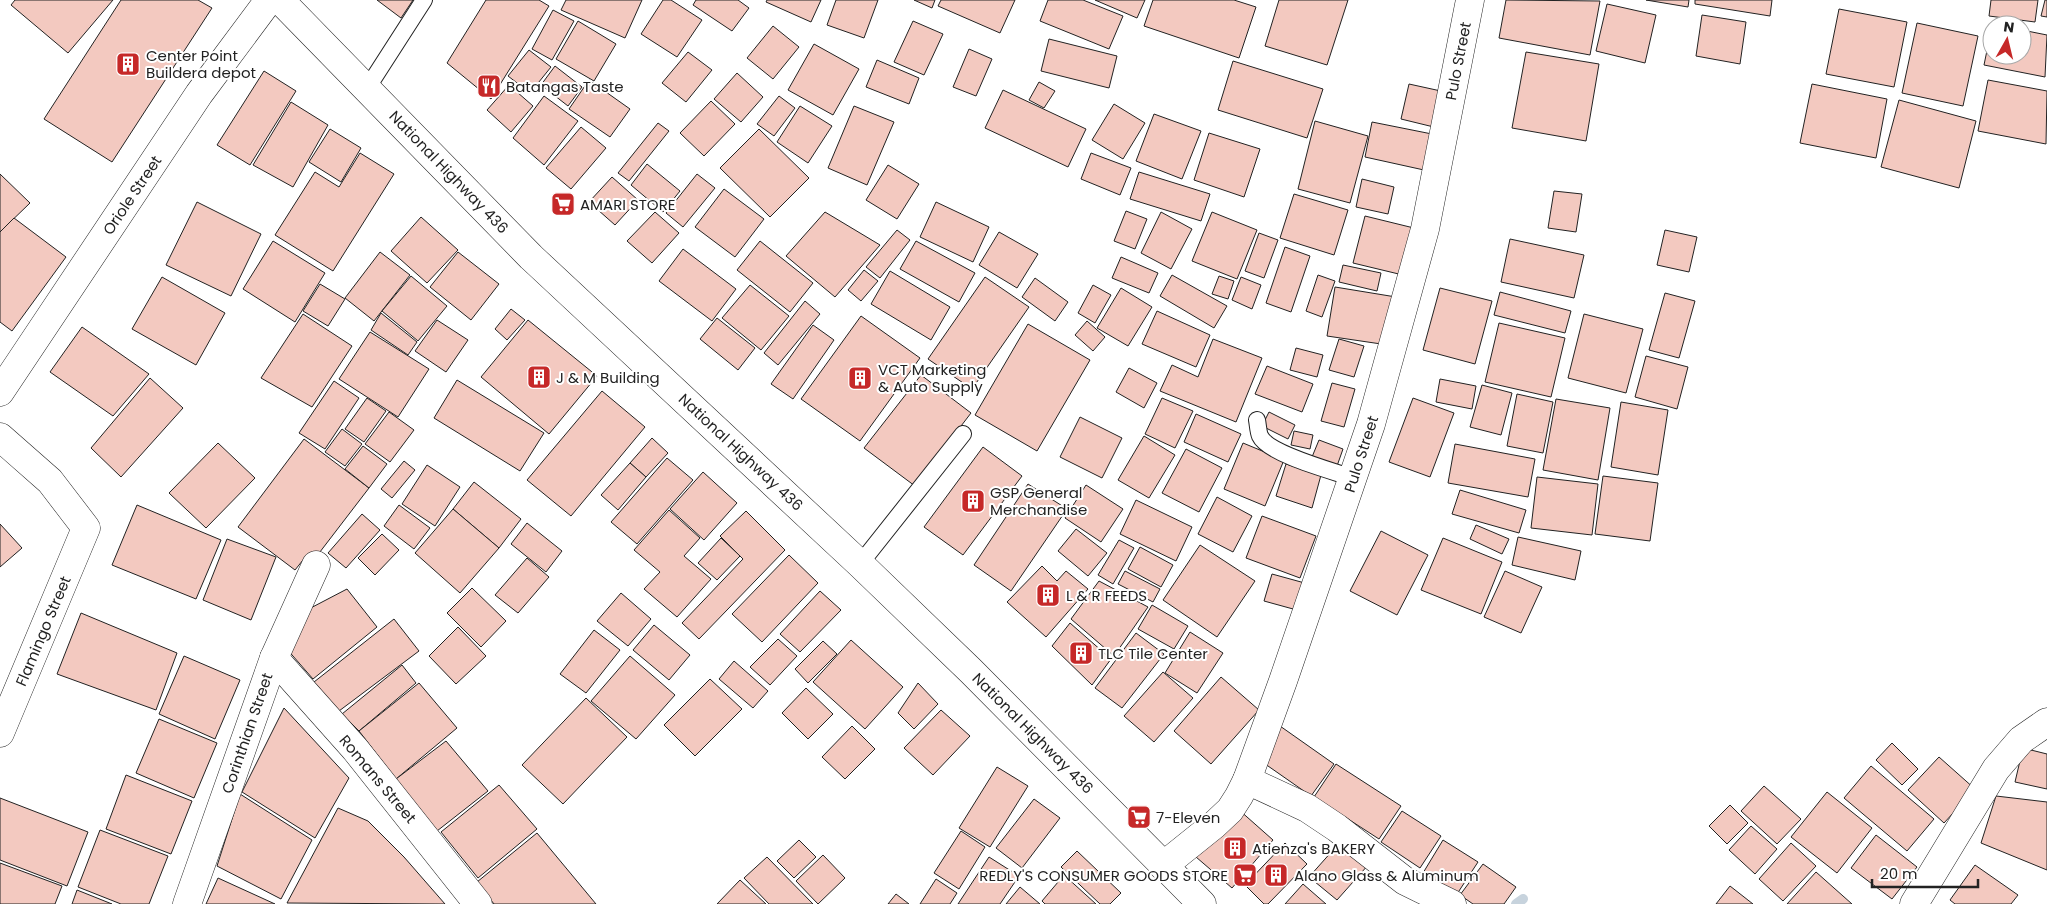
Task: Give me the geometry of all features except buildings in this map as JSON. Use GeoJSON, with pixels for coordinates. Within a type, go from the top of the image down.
{"type":"FeatureCollection","features":[{"type":"Feature","properties":{"kind":"street","name":"Oriole Street"},"geometry":{"type":"LineString","coordinates":[[0,392],[199,94],[269,0]]}},
{"type":"Feature","properties":{"kind":"street","name":"National Highway 436"},"geometry":{"type":"LineString","coordinates":[[280,0],[368,87],[531,257],[972,670],[1202,904]]}},
{"type":"Feature","properties":{"kind":"street","name":"Pulo Street"},"geometry":{"type":"LineString","coordinates":[[1163,866],[1230,810],[1247,780],[1371,424],[1425,229],[1470,0]]}},
{"type":"Feature","properties":{"kind":"street","name":"Flamingo Street"},"geometry":{"type":"LineString","coordinates":[[0,437],[50,481],[86,528],[0,733]]}},
{"type":"Feature","properties":{"kind":"street","name":"Corinthian Street"},"geometry":{"type":"LineString","coordinates":[[187,904],[274,658],[316,565]]}},
{"type":"Feature","properties":{"kind":"street","name":"Romans Street"},"geometry":{"type":"LineString","coordinates":[[274,658],[355,749],[478,904]]}},
{"type":"Feature","properties":{"kind":"street"},"geometry":{"type":"LineString","coordinates":[[1914,904],[1996,769],[2021,740],[2047,722]]}},
{"type":"Feature","properties":{"kind":"street"},"geometry":{"type":"LineString","coordinates":[[1247,780],[1308,808],[1406,881],[1452,904]]}},
{"type":"Feature","properties":{"kind":"lane"},"geometry":{"type":"LineString","coordinates":[[368,87],[424,0]]}},
{"type":"Feature","properties":{"kind":"lane"},"geometry":{"type":"LineString","coordinates":[[1257,420],[1260,436],[1266,443],[1278,451],[1353,478]]}},
{"type":"Feature","properties":{"kind":"lane"},"geometry":{"type":"LineString","coordinates":[[860,564],[962,434]]}},
{"type":"Feature","properties":{"kind":"waterway"},"geometry":{"type":"LineString","coordinates":[[1516,904],[1523,899]]}},
{"type":"Feature","properties":{"kind":"place","name":"Center Point Buildera depot"},"geometry":{"type":"Point","coordinates":[128,64]}},
{"type":"Feature","properties":{"kind":"place","name":"Batangas Taste"},"geometry":{"type":"Point","coordinates":[489,86]}},
{"type":"Feature","properties":{"kind":"place","name":"AMARI STORE"},"geometry":{"type":"Point","coordinates":[563,204]}},
{"type":"Feature","properties":{"kind":"place","name":"J & M Building"},"geometry":{"type":"Point","coordinates":[539,377]}},
{"type":"Feature","properties":{"kind":"place","name":"VCT Marketing & Auto Supply"},"geometry":{"type":"Point","coordinates":[860,378]}},
{"type":"Feature","properties":{"kind":"place","name":"GSP General Merchandise"},"geometry":{"type":"Point","coordinates":[973,501]}},
{"type":"Feature","properties":{"kind":"place","name":"L & R FEEDS"},"geometry":{"type":"Point","coordinates":[1048,595]}},
{"type":"Feature","properties":{"kind":"place","name":"TLC Tile Center"},"geometry":{"type":"Point","coordinates":[1081,653]}},
{"type":"Feature","properties":{"kind":"place","name":"7-Eleven"},"geometry":{"type":"Point","coordinates":[1139,817]}},
{"type":"Feature","properties":{"kind":"place","name":"Atienza's BAKERY"},"geometry":{"type":"Point","coordinates":[1235,848]}},
{"type":"Feature","properties":{"kind":"place","name":"REDLY'S CONSUMER GOODS STORE"},"geometry":{"type":"Point","coordinates":[1245,875]}},
{"type":"Feature","properties":{"kind":"place","name":"Alano Glass & Aluminum"},"geometry":{"type":"Point","coordinates":[1276,875]}}]}
